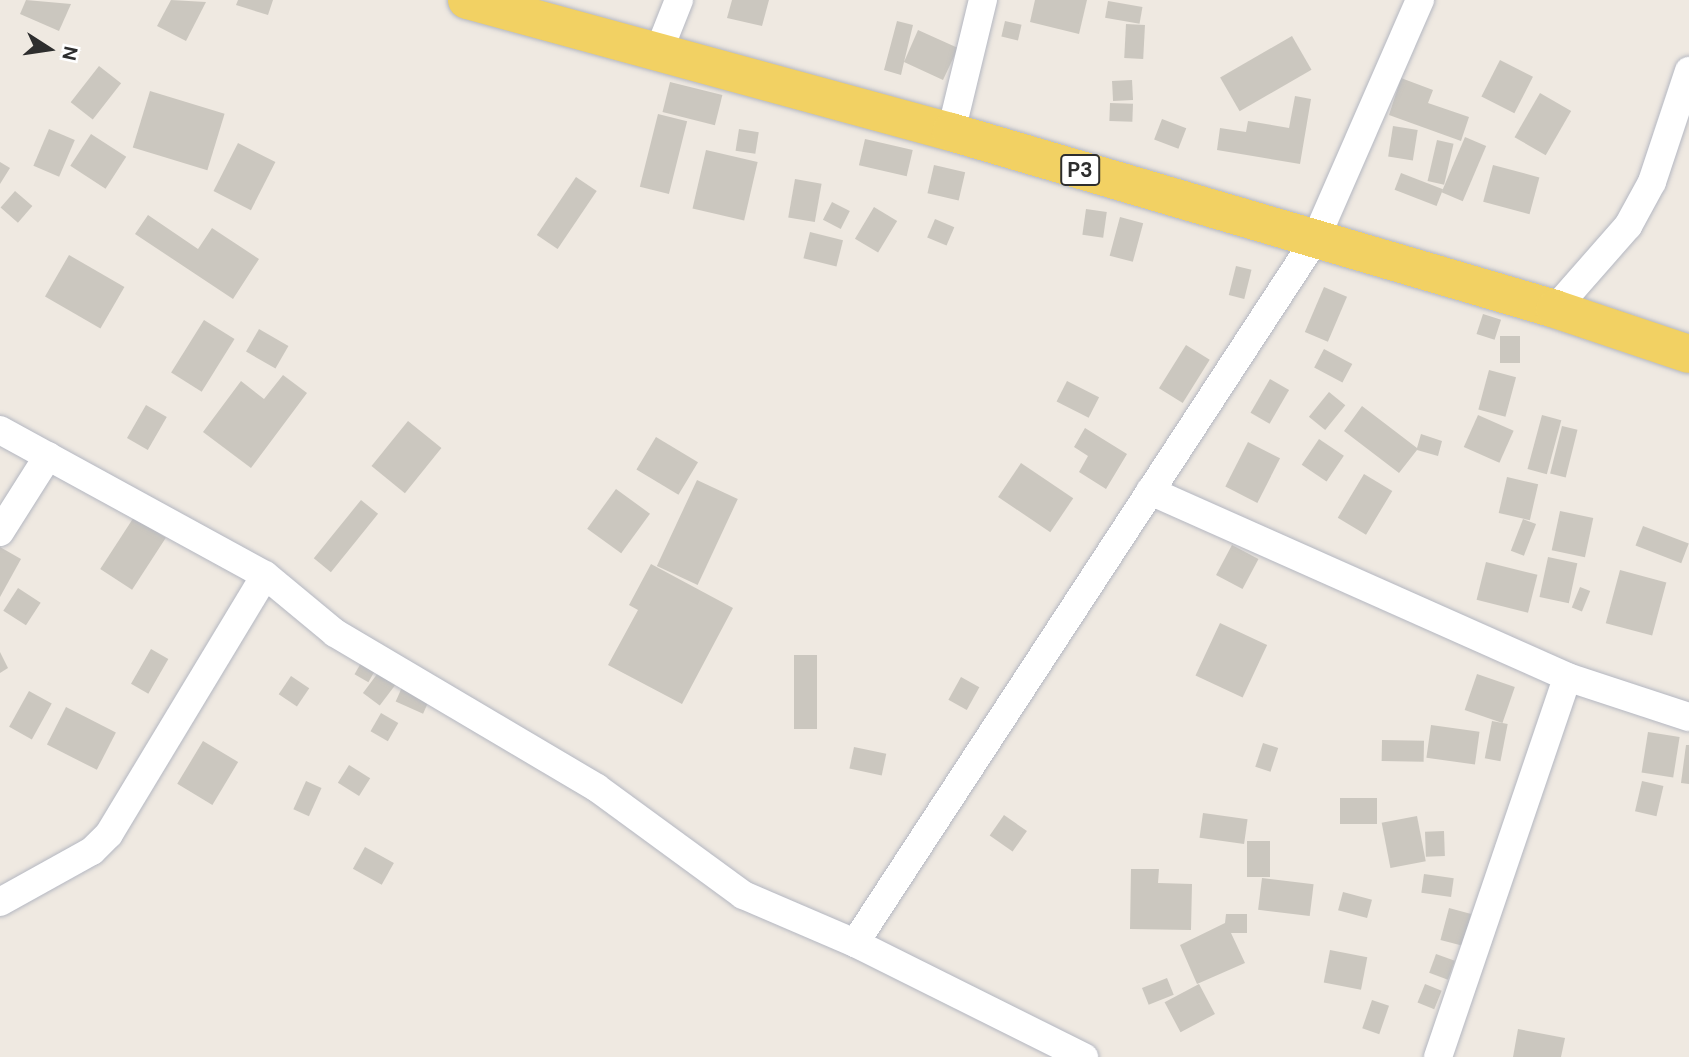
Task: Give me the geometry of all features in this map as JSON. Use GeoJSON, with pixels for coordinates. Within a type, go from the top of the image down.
{"type":"FeatureCollection","features":[{"type":"Feature","properties":{"kind":"main road","name":"P3"},"geometry":{"type":"LineString","coordinates":[[467,0],[951,132],[1555,309],[1689,354]]}},
{"type":"Feature","properties":{"kind":"street"},"geometry":{"type":"LineString","coordinates":[[658,53],[680,0]]}},
{"type":"Feature","properties":{"kind":"street"},"geometry":{"type":"LineString","coordinates":[[951,132],[983,0]]}},
{"type":"Feature","properties":{"kind":"street"},"geometry":{"type":"LineString","coordinates":[[855,943],[1316,238],[1420,0]]}},
{"type":"Feature","properties":{"kind":"street"},"geometry":{"type":"LineString","coordinates":[[1555,309],[1628,226],[1652,182],[1689,71]]}},
{"type":"Feature","properties":{"kind":"street"},"geometry":{"type":"LineString","coordinates":[[0,430],[265,575],[335,633],[597,788],[743,895],[855,943],[1084,1057]]}},
{"type":"Feature","properties":{"kind":"street"},"geometry":{"type":"LineString","coordinates":[[0,532],[48,456]]}},
{"type":"Feature","properties":{"kind":"street"},"geometry":{"type":"LineString","coordinates":[[1150,491],[1567,677],[1689,717]]}},
{"type":"Feature","properties":{"kind":"street"},"geometry":{"type":"LineString","coordinates":[[0,902],[92,851],[109,834],[265,575]]}},
{"type":"Feature","properties":{"kind":"street"},"geometry":{"type":"LineString","coordinates":[[1438,1057],[1567,677]]}},
{"type":"Feature","properties":{"kind":"building"},"geometry":{"type":"Polygon","coordinates":[[[26,0],[71,4],[59,31],[20,14],[26,0]]]}},
{"type":"Feature","properties":{"kind":"building"},"geometry":{"type":"Polygon","coordinates":[[[171,0],[206,2],[186,41],[157,26],[171,0]]]}},
{"type":"Feature","properties":{"kind":"building"},"geometry":{"type":"Polygon","coordinates":[[[238,0],[273,0],[268,15],[236,5],[238,0]]]}},
{"type":"Feature","properties":{"kind":"building"},"geometry":{"type":"Polygon","coordinates":[[[732,0],[769,0],[762,26],[727,18],[732,0]]]}},
{"type":"Feature","properties":{"kind":"building"},"geometry":{"type":"Polygon","coordinates":[[[1035,0],[1087,0],[1079,34],[1030,22],[1035,0]]]}},
{"type":"Feature","properties":{"kind":"building"},"geometry":{"type":"Polygon","coordinates":[[[1108,1],[1142,7],[1140,24],[1105,18],[1108,1]]]}},
{"type":"Feature","properties":{"kind":"building"},"geometry":{"type":"Polygon","coordinates":[[[897,21],[913,25],[901,75],[884,70],[897,21]]]}},
{"type":"Feature","properties":{"kind":"building"},"geometry":{"type":"Polygon","coordinates":[[[1005,21],[1022,25],[1018,40],[1001,37],[1005,21]]]}},
{"type":"Feature","properties":{"kind":"building"},"geometry":{"type":"Polygon","coordinates":[[[1126,24],[1145,25],[1143,59],[1124,58],[1126,24]]]}},
{"type":"Feature","properties":{"kind":"building"},"geometry":{"type":"Polygon","coordinates":[[[918,30],[958,48],[943,80],[904,62],[918,30]]]}},
{"type":"Feature","properties":{"kind":"building"},"geometry":{"type":"Polygon","coordinates":[[[1292,36],[1312,70],[1240,111],[1220,78],[1292,36]]]}},
{"type":"Feature","properties":{"kind":"building"},"geometry":{"type":"Polygon","coordinates":[[[1500,60],[1533,77],[1514,113],[1481,97],[1500,60]]]}},
{"type":"Feature","properties":{"kind":"building"},"geometry":{"type":"Polygon","coordinates":[[[99,66],[121,83],[93,119],[71,102],[99,66]]]}},
{"type":"Feature","properties":{"kind":"building"},"geometry":{"type":"Polygon","coordinates":[[[1401,78],[1433,90],[1428,103],[1469,117],[1461,141],[1389,115],[1401,78]]]}},
{"type":"Feature","properties":{"kind":"building"},"geometry":{"type":"Polygon","coordinates":[[[1132,80],[1133,100],[1113,101],[1112,81],[1132,80]]]}},
{"type":"Feature","properties":{"kind":"building"},"geometry":{"type":"Polygon","coordinates":[[[670,82],[722,95],[715,125],[663,112],[670,82]]]}},
{"type":"Feature","properties":{"kind":"building"},"geometry":{"type":"Polygon","coordinates":[[[150,91],[225,114],[207,170],[133,147],[150,91]]]}},
{"type":"Feature","properties":{"kind":"building"},"geometry":{"type":"Polygon","coordinates":[[[1540,93],[1571,111],[1546,155],[1514,137],[1540,93]]]}},
{"type":"Feature","properties":{"kind":"building"},"geometry":{"type":"Polygon","coordinates":[[[1295,96],[1311,99],[1300,164],[1217,150],[1220,128],[1246,132],[1248,121],[1289,128],[1295,96]]]}},
{"type":"Feature","properties":{"kind":"building"},"geometry":{"type":"Polygon","coordinates":[[[1110,103],[1133,104],[1132,122],[1109,121],[1110,103]]]}},
{"type":"Feature","properties":{"kind":"building"},"geometry":{"type":"Polygon","coordinates":[[[658,114],[687,121],[669,194],[640,187],[658,114]]]}},
{"type":"Feature","properties":{"kind":"building"},"geometry":{"type":"Polygon","coordinates":[[[1162,119],[1186,128],[1178,149],[1154,140],[1162,119]]]}},
{"type":"Feature","properties":{"kind":"building"},"geometry":{"type":"Polygon","coordinates":[[[1393,126],[1418,130],[1413,161],[1388,157],[1393,126]]]}},
{"type":"Feature","properties":{"kind":"building"},"geometry":{"type":"Polygon","coordinates":[[[49,129],[75,140],[59,177],[33,166],[49,129]]]}},
{"type":"Feature","properties":{"kind":"building"},"geometry":{"type":"Polygon","coordinates":[[[739,129],[759,132],[755,154],[736,151],[739,129]]]}},
{"type":"Feature","properties":{"kind":"building"},"geometry":{"type":"Polygon","coordinates":[[[91,134],[126,157],[106,189],[70,166],[91,134]]]}},
{"type":"Feature","properties":{"kind":"building"},"geometry":{"type":"Polygon","coordinates":[[[1465,137],[1486,146],[1463,201],[1442,192],[1465,137]]]}},
{"type":"Feature","properties":{"kind":"building"},"geometry":{"type":"Polygon","coordinates":[[[865,139],[913,150],[907,176],[859,165],[865,139]]]}},
{"type":"Feature","properties":{"kind":"building"},"geometry":{"type":"Polygon","coordinates":[[[1437,140],[1454,144],[1444,185],[1428,181],[1437,140]]]}},
{"type":"Feature","properties":{"kind":"building"},"geometry":{"type":"Polygon","coordinates":[[[238,143],[275,162],[251,210],[213,191],[238,143]]]}},
{"type":"Feature","properties":{"kind":"building"},"geometry":{"type":"Polygon","coordinates":[[[706,150],[758,162],[744,220],[693,208],[706,150]]]}},
{"type":"Feature","properties":{"kind":"building"},"geometry":{"type":"Polygon","coordinates":[[[0,162],[10,168],[0,184],[0,162]]]}},
{"type":"Feature","properties":{"kind":"building"},"geometry":{"type":"Polygon","coordinates":[[[934,165],[965,172],[959,200],[927,193],[934,165]]]}},
{"type":"Feature","properties":{"kind":"building"},"geometry":{"type":"Polygon","coordinates":[[[1493,165],[1539,177],[1530,214],[1483,202],[1493,165]]]}},
{"type":"Feature","properties":{"kind":"building"},"geometry":{"type":"Polygon","coordinates":[[[1401,173],[1443,189],[1437,206],[1395,190],[1401,173]]]}},
{"type":"Feature","properties":{"kind":"building"},"geometry":{"type":"Polygon","coordinates":[[[576,177],[597,191],[558,249],[537,235],[576,177]]]}},
{"type":"Feature","properties":{"kind":"building"},"geometry":{"type":"Polygon","coordinates":[[[795,179],[822,184],[815,222],[788,217],[795,179]]]}},
{"type":"Feature","properties":{"kind":"building"},"geometry":{"type":"Polygon","coordinates":[[[15,191],[32,206],[18,223],[1,208],[15,191]]]}},
{"type":"Feature","properties":{"kind":"building"},"geometry":{"type":"Polygon","coordinates":[[[832,202],[850,211],[841,229],[823,220],[832,202]]]}},
{"type":"Feature","properties":{"kind":"building"},"geometry":{"type":"Polygon","coordinates":[[[874,207],[897,221],[878,253],[855,239],[874,207]]]}},
{"type":"Feature","properties":{"kind":"building"},"geometry":{"type":"Polygon","coordinates":[[[1086,209],[1107,212],[1103,238],[1082,235],[1086,209]]]}},
{"type":"Feature","properties":{"kind":"building"},"geometry":{"type":"Polygon","coordinates":[[[148,215],[198,249],[212,228],[259,259],[233,299],[135,234],[148,215]]]}},
{"type":"Feature","properties":{"kind":"building"},"geometry":{"type":"Polygon","coordinates":[[[1120,217],[1143,223],[1133,262],[1110,256],[1120,217]]]}},
{"type":"Feature","properties":{"kind":"building"},"geometry":{"type":"Polygon","coordinates":[[[935,219],[954,227],[947,246],[927,237],[935,219]]]}},
{"type":"Feature","properties":{"kind":"building"},"geometry":{"type":"Polygon","coordinates":[[[810,232],[843,240],[836,266],[803,258],[810,232]]]}},
{"type":"Feature","properties":{"kind":"building"},"geometry":{"type":"Polygon","coordinates":[[[69,255],[124,287],[100,329],[45,297],[69,255]]]}},
{"type":"Feature","properties":{"kind":"building"},"geometry":{"type":"Polygon","coordinates":[[[1236,266],[1252,270],[1244,299],[1229,295],[1236,266]]]}},
{"type":"Feature","properties":{"kind":"building"},"geometry":{"type":"Polygon","coordinates":[[[1324,287],[1347,297],[1328,342],[1305,332],[1324,287]]]}},
{"type":"Feature","properties":{"kind":"building"},"geometry":{"type":"Polygon","coordinates":[[[1483,314],[1501,320],[1495,340],[1477,334],[1483,314]]]}},
{"type":"Feature","properties":{"kind":"building"},"geometry":{"type":"Polygon","coordinates":[[[204,320],[235,339],[202,392],[171,373],[204,320]]]}},
{"type":"Feature","properties":{"kind":"building"},"geometry":{"type":"Polygon","coordinates":[[[259,329],[288,346],[275,369],[246,352],[259,329]]]}},
{"type":"Feature","properties":{"kind":"building"},"geometry":{"type":"Polygon","coordinates":[[[1500,336],[1520,336],[1520,363],[1500,363],[1500,336]]]}},
{"type":"Feature","properties":{"kind":"building"},"geometry":{"type":"Polygon","coordinates":[[[1186,345],[1210,360],[1183,403],[1159,388],[1186,345]]]}},
{"type":"Feature","properties":{"kind":"building"},"geometry":{"type":"Polygon","coordinates":[[[1324,349],[1352,364],[1342,383],[1314,368],[1324,349]]]}},
{"type":"Feature","properties":{"kind":"building"},"geometry":{"type":"Polygon","coordinates":[[[1489,370],[1516,377],[1505,417],[1478,410],[1489,370]]]}},
{"type":"Feature","properties":{"kind":"building"},"geometry":{"type":"Polygon","coordinates":[[[283,375],[307,393],[251,468],[203,432],[241,381],[264,399],[283,375]]]}},
{"type":"Feature","properties":{"kind":"building"},"geometry":{"type":"Polygon","coordinates":[[[1270,379],[1289,390],[1270,424],[1250,413],[1270,379]]]}},
{"type":"Feature","properties":{"kind":"building"},"geometry":{"type":"Polygon","coordinates":[[[1067,381],[1099,397],[1089,418],[1057,401],[1067,381]]]}},
{"type":"Feature","properties":{"kind":"building"},"geometry":{"type":"Polygon","coordinates":[[[1329,392],[1345,405],[1325,430],[1309,417],[1329,392]]]}},
{"type":"Feature","properties":{"kind":"building"},"geometry":{"type":"Polygon","coordinates":[[[146,405],[167,417],[148,450],[127,438],[146,405]]]}},
{"type":"Feature","properties":{"kind":"building"},"geometry":{"type":"Polygon","coordinates":[[[1362,406],[1417,448],[1421,434],[1442,441],[1438,456],[1417,450],[1399,473],[1344,431],[1362,406]]]}},
{"type":"Feature","properties":{"kind":"building"},"geometry":{"type":"Polygon","coordinates":[[[1478,415],[1514,431],[1499,463],[1464,447],[1478,415]]]}},
{"type":"Feature","properties":{"kind":"building"},"geometry":{"type":"Polygon","coordinates":[[[1542,415],[1561,420],[1547,474],[1528,469],[1542,415]]]}},
{"type":"Feature","properties":{"kind":"building"},"geometry":{"type":"Polygon","coordinates":[[[408,421],[441,448],[405,493],[371,466],[408,421]]]}},
{"type":"Feature","properties":{"kind":"building"},"geometry":{"type":"Polygon","coordinates":[[[1562,426],[1578,430],[1566,477],[1550,474],[1562,426]]]}},
{"type":"Feature","properties":{"kind":"building"},"geometry":{"type":"Polygon","coordinates":[[[1085,428],[1127,454],[1106,489],[1079,472],[1088,456],[1074,447],[1085,428]]]}},
{"type":"Feature","properties":{"kind":"building"},"geometry":{"type":"Polygon","coordinates":[[[656,437],[698,462],[678,495],[636,470],[656,437]]]}},
{"type":"Feature","properties":{"kind":"building"},"geometry":{"type":"Polygon","coordinates":[[[1319,439],[1344,456],[1327,481],[1302,465],[1319,439]]]}},
{"type":"Feature","properties":{"kind":"building"},"geometry":{"type":"Polygon","coordinates":[[[1248,442],[1280,458],[1257,503],[1225,487],[1248,442]]]}},
{"type":"Feature","properties":{"kind":"building"},"geometry":{"type":"Polygon","coordinates":[[[1021,463],[1073,498],[1050,532],[998,497],[1021,463]]]}},
{"type":"Feature","properties":{"kind":"building"},"geometry":{"type":"Polygon","coordinates":[[[1364,474],[1392,491],[1366,535],[1338,518],[1364,474]]]}},
{"type":"Feature","properties":{"kind":"building"},"geometry":{"type":"Polygon","coordinates":[[[1507,477],[1538,484],[1530,520],[1499,513],[1507,477]]]}},
{"type":"Feature","properties":{"kind":"building"},"geometry":{"type":"Polygon","coordinates":[[[697,480],[738,499],[698,585],[657,566],[697,480]]]}},
{"type":"Feature","properties":{"kind":"building"},"geometry":{"type":"Polygon","coordinates":[[[616,489],[650,514],[621,553],[587,529],[616,489]]]}},
{"type":"Feature","properties":{"kind":"building"},"geometry":{"type":"Polygon","coordinates":[[[361,500],[378,514],[331,572],[314,558],[361,500]]]}},
{"type":"Feature","properties":{"kind":"building"},"geometry":{"type":"Polygon","coordinates":[[[1560,511],[1593,518],[1585,557],[1552,550],[1560,511]]]}},
{"type":"Feature","properties":{"kind":"building"},"geometry":{"type":"Polygon","coordinates":[[[134,517],[166,538],[132,590],[100,569],[134,517]]]}},
{"type":"Feature","properties":{"kind":"building"},"geometry":{"type":"Polygon","coordinates":[[[1523,519],[1536,524],[1524,556],[1511,551],[1523,519]]]}},
{"type":"Feature","properties":{"kind":"building"},"geometry":{"type":"Polygon","coordinates":[[[1643,526],[1689,544],[1681,563],[1635,546],[1643,526]]]}},
{"type":"Feature","properties":{"kind":"building"},"geometry":{"type":"Polygon","coordinates":[[[1232,545],[1258,559],[1243,589],[1216,575],[1232,545]]]}},
{"type":"Feature","properties":{"kind":"building"},"geometry":{"type":"Polygon","coordinates":[[[0,547],[21,559],[0,597],[0,547]]]}},
{"type":"Feature","properties":{"kind":"building"},"geometry":{"type":"Polygon","coordinates":[[[1548,557],[1577,563],[1569,603],[1539,597],[1548,557]]]}},
{"type":"Feature","properties":{"kind":"building"},"geometry":{"type":"Polygon","coordinates":[[[1486,562],[1537,575],[1528,613],[1477,600],[1486,562]]]}},
{"type":"Feature","properties":{"kind":"building"},"geometry":{"type":"Polygon","coordinates":[[[651,564],[733,608],[682,704],[608,665],[638,610],[629,605],[651,564]]]}},
{"type":"Feature","properties":{"kind":"building"},"geometry":{"type":"Polygon","coordinates":[[[1620,570],[1666,582],[1652,636],[1606,623],[1620,570]]]}},
{"type":"Feature","properties":{"kind":"building"},"geometry":{"type":"Polygon","coordinates":[[[1580,587],[1590,591],[1582,612],[1572,607],[1580,587]]]}},
{"type":"Feature","properties":{"kind":"building"},"geometry":{"type":"Polygon","coordinates":[[[18,588],[41,603],[26,625],[3,611],[18,588]]]}},
{"type":"Feature","properties":{"kind":"building"},"geometry":{"type":"Polygon","coordinates":[[[1220,623],[1267,645],[1243,698],[1195,676],[1220,623]]]}},
{"type":"Feature","properties":{"kind":"building"},"geometry":{"type":"Polygon","coordinates":[[[151,649],[168,659],[148,694],[131,684],[151,649]]]}},
{"type":"Feature","properties":{"kind":"building"},"geometry":{"type":"Polygon","coordinates":[[[0,652],[8,668],[0,673],[0,652]]]}},
{"type":"Feature","properties":{"kind":"building"},"geometry":{"type":"Polygon","coordinates":[[[794,655],[817,655],[817,729],[794,729],[794,655]]]}},
{"type":"Feature","properties":{"kind":"building"},"geometry":{"type":"Polygon","coordinates":[[[365,656],[379,664],[368,682],[354,674],[365,656]]]}},
{"type":"Feature","properties":{"kind":"building"},"geometry":{"type":"Polygon","coordinates":[[[384,665],[401,678],[380,706],[363,693],[384,665]]]}},
{"type":"Feature","properties":{"kind":"building"},"geometry":{"type":"Polygon","coordinates":[[[1477,674],[1515,687],[1502,723],[1465,710],[1477,674]]]}},
{"type":"Feature","properties":{"kind":"building"},"geometry":{"type":"Polygon","coordinates":[[[291,676],[309,688],[297,707],[279,694],[291,676]]]}},
{"type":"Feature","properties":{"kind":"building"},"geometry":{"type":"Polygon","coordinates":[[[961,677],[979,687],[967,710],[948,700],[961,677]]]}},
{"type":"Feature","properties":{"kind":"building"},"geometry":{"type":"Polygon","coordinates":[[[403,685],[430,697],[423,714],[396,701],[403,685]]]}},
{"type":"Feature","properties":{"kind":"building"},"geometry":{"type":"Polygon","coordinates":[[[29,691],[52,704],[32,739],[9,727],[29,691]]]}},
{"type":"Feature","properties":{"kind":"building"},"geometry":{"type":"Polygon","coordinates":[[[66,707],[116,732],[97,770],[47,744],[66,707]]]}},
{"type":"Feature","properties":{"kind":"building"},"geometry":{"type":"Polygon","coordinates":[[[381,713],[398,723],[388,741],[370,731],[381,713]]]}},
{"type":"Feature","properties":{"kind":"building"},"geometry":{"type":"Polygon","coordinates":[[[1492,721],[1508,724],[1500,761],[1485,758],[1492,721]]]}},
{"type":"Feature","properties":{"kind":"building"},"geometry":{"type":"Polygon","coordinates":[[[1431,725],[1480,732],[1475,764],[1426,758],[1431,725]]]}},
{"type":"Feature","properties":{"kind":"building"},"geometry":{"type":"Polygon","coordinates":[[[1648,732],[1680,737],[1673,778],[1642,772],[1648,732]]]}},
{"type":"Feature","properties":{"kind":"building"},"geometry":{"type":"Polygon","coordinates":[[[1382,740],[1424,741],[1424,762],[1382,761],[1382,740]]]}},
{"type":"Feature","properties":{"kind":"building"},"geometry":{"type":"Polygon","coordinates":[[[203,741],[238,762],[212,805],[177,784],[203,741]]]}},
{"type":"Feature","properties":{"kind":"building"},"geometry":{"type":"Polygon","coordinates":[[[1263,743],[1278,748],[1270,772],[1255,767],[1263,743]]]}},
{"type":"Feature","properties":{"kind":"building"},"geometry":{"type":"Polygon","coordinates":[[[1686,745],[1689,745],[1689,784],[1681,783],[1686,745]]]}},
{"type":"Feature","properties":{"kind":"building"},"geometry":{"type":"Polygon","coordinates":[[[854,747],[886,754],[882,775],[849,769],[854,747]]]}},
{"type":"Feature","properties":{"kind":"building"},"geometry":{"type":"Polygon","coordinates":[[[349,765],[370,778],[359,796],[338,783],[349,765]]]}},
{"type":"Feature","properties":{"kind":"building"},"geometry":{"type":"Polygon","coordinates":[[[306,781],[322,788],[309,816],[293,809],[306,781]]]}},
{"type":"Feature","properties":{"kind":"building"},"geometry":{"type":"Polygon","coordinates":[[[1642,781],[1663,786],[1656,816],[1635,811],[1642,781]]]}},
{"type":"Feature","properties":{"kind":"building"},"geometry":{"type":"Polygon","coordinates":[[[1340,798],[1377,798],[1377,824],[1340,824],[1340,798]]]}},
{"type":"Feature","properties":{"kind":"building"},"geometry":{"type":"Polygon","coordinates":[[[1203,813],[1248,819],[1244,844],[1200,838],[1203,813]]]}},
{"type":"Feature","properties":{"kind":"building"},"geometry":{"type":"Polygon","coordinates":[[[1004,815],[1027,831],[1013,852],[990,835],[1004,815]]]}},
{"type":"Feature","properties":{"kind":"building"},"geometry":{"type":"Polygon","coordinates":[[[1417,816],[1426,861],[1390,868],[1382,823],[1417,816]]]}},
{"type":"Feature","properties":{"kind":"building"},"geometry":{"type":"Polygon","coordinates":[[[1444,831],[1445,856],[1426,857],[1425,832],[1444,831]]]}},
{"type":"Feature","properties":{"kind":"building"},"geometry":{"type":"Polygon","coordinates":[[[1247,841],[1270,841],[1270,877],[1247,877],[1247,841]]]}},
{"type":"Feature","properties":{"kind":"building"},"geometry":{"type":"Polygon","coordinates":[[[365,847],[394,863],[382,885],[353,869],[365,847]]]}},
{"type":"Feature","properties":{"kind":"building"},"geometry":{"type":"Polygon","coordinates":[[[1131,869],[1159,869],[1158,883],[1192,884],[1191,930],[1130,929],[1131,869]]]}},
{"type":"Feature","properties":{"kind":"building"},"geometry":{"type":"Polygon","coordinates":[[[1424,874],[1454,878],[1451,897],[1421,893],[1424,874]]]}},
{"type":"Feature","properties":{"kind":"building"},"geometry":{"type":"Polygon","coordinates":[[[1262,878],[1314,884],[1310,916],[1258,910],[1262,878]]]}},
{"type":"Feature","properties":{"kind":"building"},"geometry":{"type":"Polygon","coordinates":[[[1343,892],[1372,900],[1367,918],[1338,910],[1343,892]]]}},
{"type":"Feature","properties":{"kind":"building"},"geometry":{"type":"Polygon","coordinates":[[[1449,908],[1471,914],[1463,946],[1440,940],[1449,908]]]}},
{"type":"Feature","properties":{"kind":"building"},"geometry":{"type":"Polygon","coordinates":[[[1226,914],[1247,914],[1247,933],[1231,933],[1245,963],[1197,984],[1180,945],[1225,923],[1226,914]]]}},
{"type":"Feature","properties":{"kind":"building"},"geometry":{"type":"Polygon","coordinates":[[[1330,950],[1367,957],[1361,990],[1324,982],[1330,950]]]}},
{"type":"Feature","properties":{"kind":"building"},"geometry":{"type":"Polygon","coordinates":[[[1436,954],[1455,961],[1448,980],[1429,973],[1436,954]]]}},
{"type":"Feature","properties":{"kind":"building"},"geometry":{"type":"Polygon","coordinates":[[[1167,978],[1174,995],[1149,1005],[1142,988],[1167,978]]]}},
{"type":"Feature","properties":{"kind":"building"},"geometry":{"type":"Polygon","coordinates":[[[1199,984],[1215,1014],[1181,1032],[1165,1002],[1199,984]]]}},
{"type":"Feature","properties":{"kind":"building"},"geometry":{"type":"Polygon","coordinates":[[[1425,984],[1442,991],[1434,1009],[1418,1003],[1425,984]]]}},
{"type":"Feature","properties":{"kind":"building"},"geometry":{"type":"Polygon","coordinates":[[[1372,1000],[1389,1006],[1379,1034],[1362,1028],[1372,1000]]]}},
{"type":"Feature","properties":{"kind":"building"},"geometry":{"type":"Polygon","coordinates":[[[1518,1029],[1565,1038],[1561,1057],[1513,1057],[1518,1029]]]}}]}
